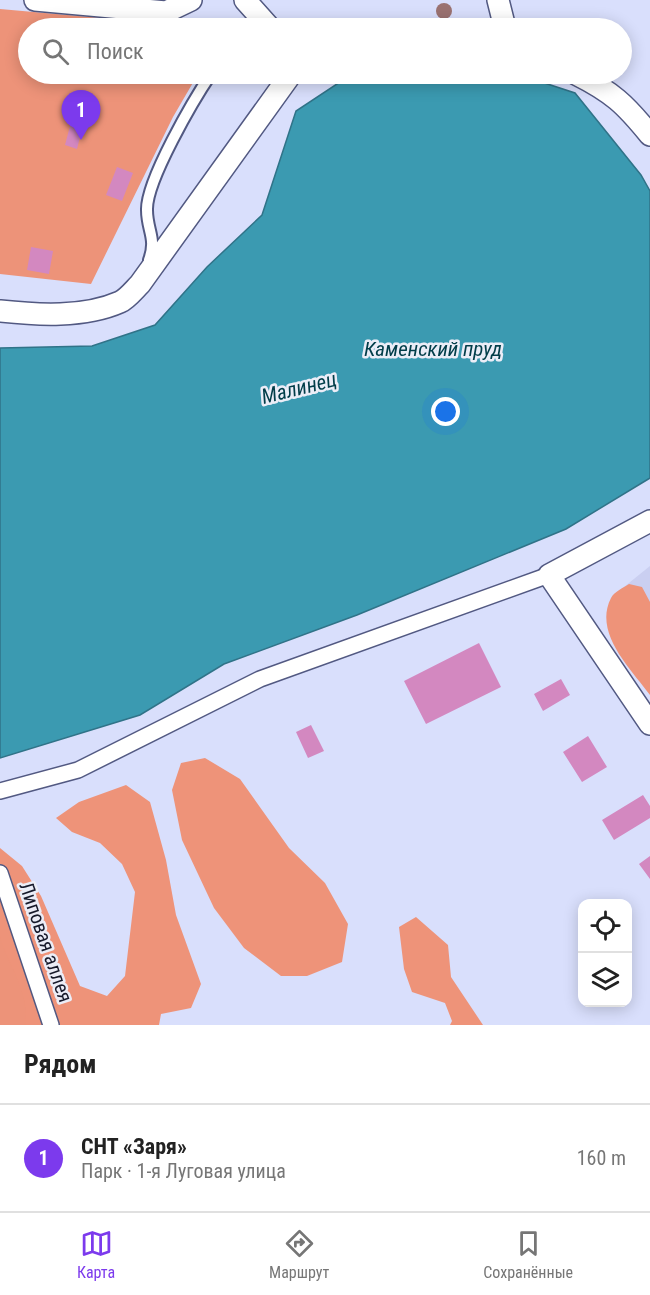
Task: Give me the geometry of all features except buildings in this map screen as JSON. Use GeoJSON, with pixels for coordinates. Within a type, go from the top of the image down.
{"type":"FeatureCollection","features":[{"type":"Feature","properties":{"kind":"street"},"geometry":{"type":"LineString","coordinates":[[35,0],[166,12],[191,0]]}},
{"type":"Feature","properties":{"kind":"street"},"geometry":{"type":"LineString","coordinates":[[498,0],[502,18]]}},
{"type":"Feature","properties":{"kind":"street"},"geometry":{"type":"LineString","coordinates":[[255,3],[264,18]]}},
{"type":"Feature","properties":{"kind":"street"},"geometry":{"type":"LineString","coordinates":[[0,311],[29,314],[85,312],[121,302],[140,284],[284,84]]}},
{"type":"Feature","properties":{"kind":"street"},"geometry":{"type":"LineString","coordinates":[[596,84],[608,90],[626,106],[650,135]]}},
{"type":"Feature","properties":{"kind":"street"},"geometry":{"type":"LineString","coordinates":[[0,791],[78,770],[260,679],[549,575],[650,521]]}},
{"type":"Feature","properties":{"kind":"street"},"geometry":{"type":"LineString","coordinates":[[549,575],[650,724]]}},
{"type":"Feature","properties":{"kind":"street","name":"Липовая аллея"},"geometry":{"type":"LineString","coordinates":[[0,873],[51,1025]]}},
{"type":"Feature","properties":{"kind":"lane"},"geometry":{"type":"LineString","coordinates":[[140,284],[154,245],[146,210],[151,188],[192,101],[204,84]]}},
{"type":"Feature","properties":{"kind":"shaded area"},"geometry":{"type":"Polygon","coordinates":[[[0,9],[101,18],[18,18],[18,84],[192,84],[173,117],[91,284],[0,274],[0,9]]]}},
{"type":"Feature","properties":{"kind":"shaded area"},"geometry":{"type":"Polygon","coordinates":[[[650,566],[650,639],[619,591],[650,566]]]}},
{"type":"Feature","properties":{"kind":"shaded area"},"geometry":{"type":"Polygon","coordinates":[[[629,584],[642,587],[650,602],[650,695],[617,650],[610,637],[607,624],[607,611],[611,598],[629,584]]]}},
{"type":"Feature","properties":{"kind":"shaded area"},"geometry":{"type":"Polygon","coordinates":[[[205,758],[240,779],[289,848],[325,883],[348,924],[342,962],[307,976],[281,976],[244,948],[214,908],[182,840],[172,790],[181,763],[205,758]]]}},
{"type":"Feature","properties":{"kind":"shaded area"},"geometry":{"type":"Polygon","coordinates":[[[126,785],[150,802],[166,860],[176,915],[201,984],[191,1008],[161,1014],[159,1025],[25,1025],[26,1013],[22,990],[0,937],[0,848],[22,866],[41,896],[80,986],[107,996],[125,976],[135,892],[122,864],[100,843],[72,832],[56,818],[79,802],[126,785]]]}},
{"type":"Feature","properties":{"kind":"shaded area"},"geometry":{"type":"Polygon","coordinates":[[[0,912],[33,1025],[0,1025],[0,912]]]}},
{"type":"Feature","properties":{"kind":"shaded area"},"geometry":{"type":"Polygon","coordinates":[[[416,917],[448,945],[451,977],[483,1025],[450,1025],[452,1021],[445,1003],[412,992],[404,969],[399,927],[416,917]]]}},
{"type":"Feature","properties":{"kind":"water","name":"Каменский пруд"},"geometry":{"type":"Polygon","coordinates":[[[337,84],[548,84],[575,93],[641,175],[650,191],[650,478],[566,529],[357,615],[224,664],[140,715],[0,758],[0,348],[92,346],[155,325],[207,267],[262,215],[296,111],[337,84]]]}},
{"type":"Feature","properties":{"kind":"place","name":"СНТ «Заря»"},"geometry":{"type":"Point","coordinates":[81,140]}},
{"type":"Feature","properties":{"kind":"water label","name":"Малинец"},"geometry":{"type":"Point","coordinates":[299,388]}}]}
